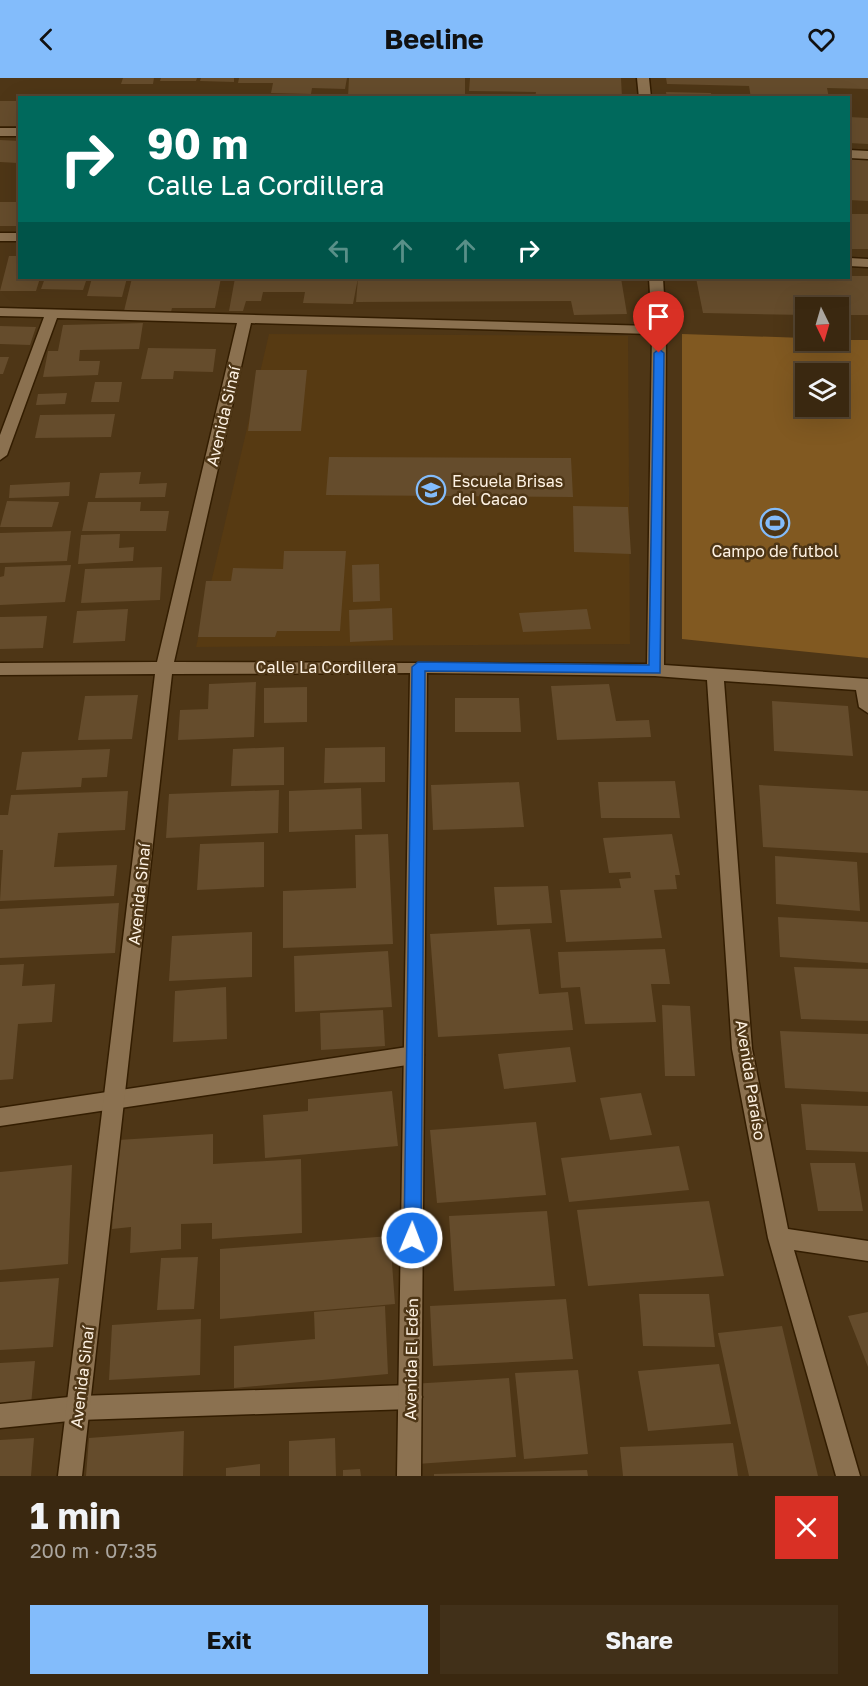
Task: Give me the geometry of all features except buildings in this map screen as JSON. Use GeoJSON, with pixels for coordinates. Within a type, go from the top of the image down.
{"type":"FeatureCollection","features":[{"type":"Feature","properties":{"kind":"street"},"geometry":{"type":"LineString","coordinates":[[644,78],[645,96]]}},
{"type":"Feature","properties":{"kind":"street"},"geometry":{"type":"LineString","coordinates":[[0,132],[18,132]]}},
{"type":"Feature","properties":{"kind":"street"},"geometry":{"type":"LineString","coordinates":[[850,154],[868,154]]}},
{"type":"Feature","properties":{"kind":"street"},"geometry":{"type":"LineString","coordinates":[[0,237],[18,237]]}},
{"type":"Feature","properties":{"kind":"street"},"geometry":{"type":"LineString","coordinates":[[850,262],[868,263]]}},
{"type":"Feature","properties":{"kind":"street"},"geometry":{"type":"LineString","coordinates":[[655,670],[659,330],[656,279]]}},
{"type":"Feature","properties":{"kind":"street"},"geometry":{"type":"LineString","coordinates":[[0,312],[659,330]]}},
{"type":"Feature","properties":{"kind":"street"},"geometry":{"type":"LineString","coordinates":[[0,455],[52,313]]}},
{"type":"Feature","properties":{"kind":"street","name":"Avenida Sinaí"},"geometry":{"type":"LineString","coordinates":[[70,1476],[116,1099],[164,669],[246,319]]}},
{"type":"Feature","properties":{"kind":"street","name":"Calle La Cordillera"},"geometry":{"type":"LineString","coordinates":[[0,669],[418,667],[655,670],[866,685]]}},
{"type":"Feature","properties":{"kind":"street","name":"Avenida El Edén"},"geometry":{"type":"LineString","coordinates":[[409,1476],[418,667]]}},
{"type":"Feature","properties":{"kind":"street","name":"Avenida Paraíso"},"geometry":{"type":"LineString","coordinates":[[716,674],[742,1049],[779,1238],[848,1476]]}},
{"type":"Feature","properties":{"kind":"street"},"geometry":{"type":"LineString","coordinates":[[866,685],[868,707]]}},
{"type":"Feature","properties":{"kind":"street"},"geometry":{"type":"LineString","coordinates":[[0,1118],[414,1055]]}},
{"type":"Feature","properties":{"kind":"street"},"geometry":{"type":"LineString","coordinates":[[779,1238],[868,1251]]}},
{"type":"Feature","properties":{"kind":"street"},"geometry":{"type":"LineString","coordinates":[[0,1416],[79,1408],[410,1397]]}},
{"type":"Feature","properties":{"kind":"shaded area","name":"Escuela Brisas del Cacao"},"geometry":{"type":"Polygon","coordinates":[[[269,334],[628,336],[630,644],[196,647],[269,334]]]}},
{"type":"Feature","properties":{"kind":"shaded area","name":"Campo de futbol"},"geometry":{"type":"Polygon","coordinates":[[[682,334],[795,338],[795,351],[849,351],[849,340],[868,340],[868,658],[682,639],[682,334]]]}},
{"type":"Feature","properties":{"kind":"place","name":"Escuela Brisas del Cacao"},"geometry":{"type":"Point","coordinates":[431,490]}},
{"type":"Feature","properties":{"kind":"place","name":"Campo de futbol"},"geometry":{"type":"Point","coordinates":[775,523]}},
{"type":"Feature","properties":{"kind":"route"},"geometry":{"type":"LineString","coordinates":[[412,1238],[418,667],[655,670],[659,353]]}}]}
